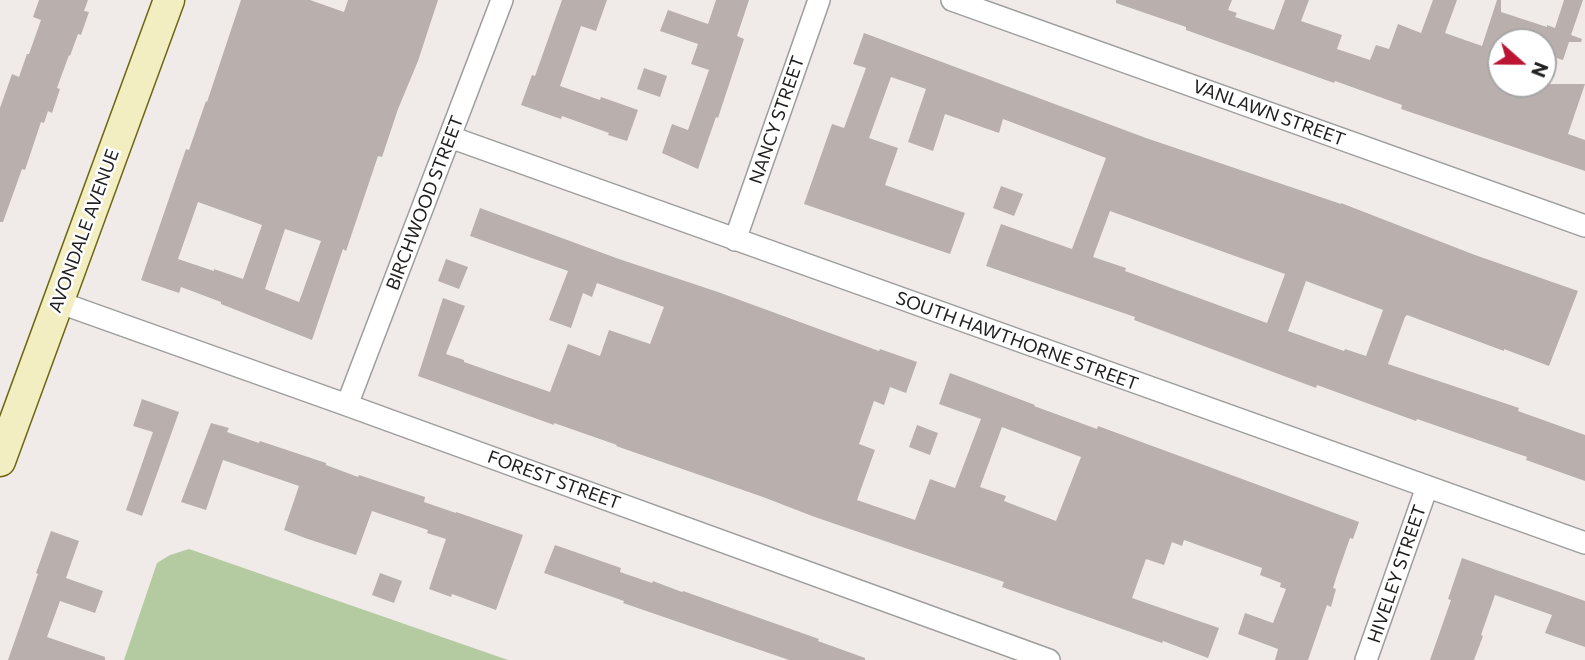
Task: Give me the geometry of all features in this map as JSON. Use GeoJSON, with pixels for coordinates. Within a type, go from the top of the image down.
{"type":"FeatureCollection","features":[{"type":"Feature","properties":{"kind":"street","name":"AVONDALE AVENUE"},"geometry":{"type":"LineString","coordinates":[[0,461],[169,0]]}},
{"type":"Feature","properties":{"kind":"street","name":"BIRCHWOOD STREET"},"geometry":{"type":"LineString","coordinates":[[347,405],[502,0]]}},
{"type":"Feature","properties":{"kind":"street","name":"NANCY STREET"},"geometry":{"type":"LineString","coordinates":[[735,240],[819,0]]}},
{"type":"Feature","properties":{"kind":"street","name":"VANLAWN STREET"},"geometry":{"type":"LineString","coordinates":[[952,0],[1585,226]]}},
{"type":"Feature","properties":{"kind":"street","name":"SOUTH HAWTHORNE STREET"},"geometry":{"type":"LineString","coordinates":[[450,137],[1585,543]]}},
{"type":"Feature","properties":{"kind":"street","name":"FOREST STREET"},"geometry":{"type":"LineString","coordinates":[[58,302],[1049,660]]}},
{"type":"Feature","properties":{"kind":"street","name":"HIVELEY STREET"},"geometry":{"type":"LineString","coordinates":[[1366,660],[1427,487]]}},
{"type":"Feature","properties":{"kind":"green space"},"geometry":{"type":"Polygon","coordinates":[[[189,549],[508,660],[124,660],[157,563],[170,555],[189,549]]]}},
{"type":"Feature","properties":{"kind":"building"},"geometry":{"type":"Polygon","coordinates":[[[39,0],[88,0],[84,11],[89,12],[81,35],[78,34],[69,55],[57,88],[60,89],[52,113],[48,111],[44,123],[41,122],[25,170],[22,169],[3,222],[0,222],[0,108],[12,74],[19,77],[29,54],[41,20],[33,17],[39,0]]]}},
{"type":"Feature","properties":{"kind":"building"},"geometry":{"type":"Polygon","coordinates":[[[241,0],[310,0],[344,12],[348,0],[438,0],[382,157],[378,156],[346,251],[343,249],[312,340],[181,287],[179,293],[141,280],[186,149],[189,150],[241,0]],[[198,202],[178,259],[243,279],[262,225],[198,202]],[[285,229],[265,289],[299,302],[321,241],[285,229]]]}},
{"type":"Feature","properties":{"kind":"building"},"geometry":{"type":"Polygon","coordinates":[[[562,0],[607,0],[596,31],[581,26],[560,86],[638,110],[627,141],[562,116],[561,119],[521,105],[532,75],[535,76],[562,0]]]}},
{"type":"Feature","properties":{"kind":"building"},"geometry":{"type":"Polygon","coordinates":[[[716,0],[749,0],[737,36],[744,39],[698,169],[662,153],[672,124],[688,130],[709,70],[691,64],[698,44],[660,31],[668,10],[708,24],[716,0]]]}},
{"type":"Feature","properties":{"kind":"building"},"geometry":{"type":"Polygon","coordinates":[[[1116,0],[1232,0],[1228,10],[1237,13],[1235,17],[1274,30],[1285,0],[1309,0],[1301,21],[1342,35],[1337,49],[1370,60],[1376,45],[1389,49],[1398,24],[1421,33],[1433,0],[1457,0],[1445,33],[1482,46],[1487,31],[1487,98],[1557,98],[1557,84],[1585,84],[1568,134],[1585,140],[1585,171],[1401,109],[1402,105],[1335,81],[1334,83],[1116,3],[1116,0]]]}},
{"type":"Feature","properties":{"kind":"building"},"geometry":{"type":"Polygon","coordinates":[[[1497,0],[1501,0],[1501,12],[1555,28],[1488,28],[1497,0]]]}},
{"type":"Feature","properties":{"kind":"building"},"geometry":{"type":"Polygon","coordinates":[[[1564,0],[1583,0],[1571,35],[1582,39],[1581,42],[1569,42],[1563,60],[1557,58],[1555,28],[1564,0]]]}},
{"type":"Feature","properties":{"kind":"building"},"geometry":{"type":"Polygon","coordinates":[[[864,33],[1146,138],[1341,203],[1475,255],[1578,291],[1549,366],[1407,315],[1388,364],[1519,408],[1518,411],[1585,435],[1585,481],[1526,460],[1527,457],[1317,385],[1316,388],[1134,320],[1135,317],[986,266],[1001,224],[1072,249],[1106,158],[1003,119],[999,133],[945,114],[933,151],[908,142],[926,89],[891,77],[869,138],[898,148],[885,185],[965,213],[950,254],[804,204],[832,124],[844,128],[866,68],[853,64],[864,33]],[[1110,211],[1093,257],[1267,323],[1285,274],[1110,211]],[[1306,281],[1288,331],[1366,356],[1383,310],[1306,281]]]}},
{"type":"Feature","properties":{"kind":"building"},"geometry":{"type":"Polygon","coordinates":[[[644,68],[667,76],[660,97],[637,89],[644,68]]]}},
{"type":"Feature","properties":{"kind":"building"},"geometry":{"type":"Polygon","coordinates":[[[1001,186],[1023,194],[1014,216],[993,208],[1001,186]]]}},
{"type":"Feature","properties":{"kind":"building"},"geometry":{"type":"Polygon","coordinates":[[[480,208],[879,351],[880,349],[917,362],[906,393],[890,387],[884,405],[874,401],[859,444],[875,450],[857,500],[915,520],[930,479],[955,488],[981,419],[939,404],[950,373],[1097,429],[1098,426],[1359,522],[1353,539],[1350,538],[1337,575],[1331,607],[1327,605],[1308,660],[1275,660],[1278,649],[1238,634],[1245,613],[1273,623],[1286,589],[1280,587],[1281,583],[1260,575],[1262,568],[1184,540],[1182,546],[1172,542],[1164,565],[1146,559],[1132,598],[1219,628],[1208,658],[1002,587],[1004,582],[418,376],[443,298],[465,306],[446,354],[550,392],[568,344],[600,356],[609,330],[650,344],[664,307],[597,283],[592,297],[583,293],[571,328],[549,320],[568,271],[470,236],[480,208]],[[1002,427],[980,487],[1006,496],[1004,501],[1056,521],[1081,457],[1002,427]]]}},
{"type":"Feature","properties":{"kind":"building"},"geometry":{"type":"Polygon","coordinates":[[[446,259],[468,267],[459,289],[438,281],[446,259]]]}},
{"type":"Feature","properties":{"kind":"building"},"geometry":{"type":"Polygon","coordinates":[[[142,399],[179,412],[142,516],[126,510],[153,432],[133,426],[142,399]]]}},
{"type":"Feature","properties":{"kind":"building"},"geometry":{"type":"Polygon","coordinates":[[[211,423],[229,428],[227,432],[425,497],[424,502],[523,535],[496,610],[452,594],[451,597],[429,589],[446,539],[427,533],[428,530],[372,511],[356,555],[305,538],[284,530],[299,486],[223,460],[206,510],[181,502],[211,423]]]}},
{"type":"Feature","properties":{"kind":"building"},"geometry":{"type":"Polygon","coordinates":[[[917,425],[938,433],[930,455],[909,447],[917,425]]]}},
{"type":"Feature","properties":{"kind":"building"},"geometry":{"type":"Polygon","coordinates":[[[51,531],[79,541],[66,578],[103,591],[95,613],[60,601],[47,637],[105,657],[105,660],[8,660],[51,531]]]}},
{"type":"Feature","properties":{"kind":"building"},"geometry":{"type":"Polygon","coordinates":[[[555,545],[621,568],[620,572],[819,639],[818,641],[865,660],[789,660],[623,603],[624,601],[544,573],[555,545]]]}},
{"type":"Feature","properties":{"kind":"building"},"geometry":{"type":"Polygon","coordinates":[[[1462,558],[1585,601],[1585,647],[1545,633],[1552,615],[1495,595],[1474,660],[1430,660],[1462,558]]]}},
{"type":"Feature","properties":{"kind":"building"},"geometry":{"type":"Polygon","coordinates":[[[380,573],[402,581],[394,603],[372,595],[380,573]]]}}]}
